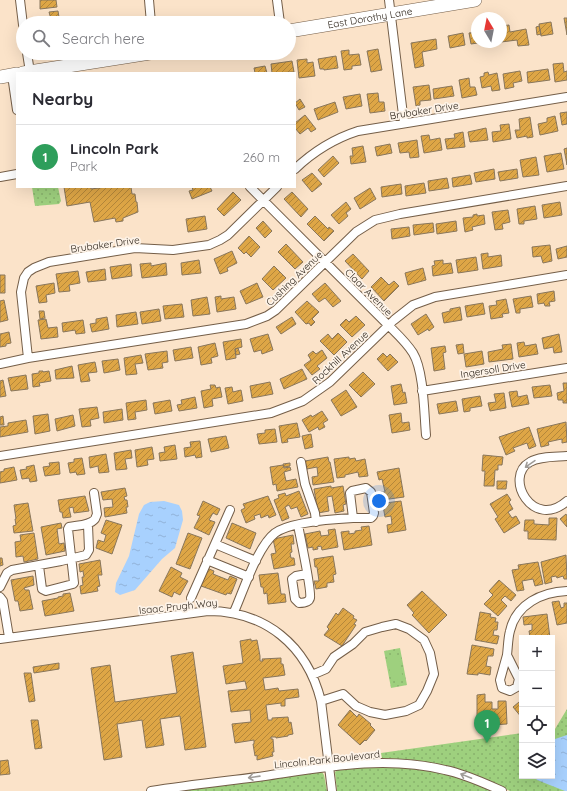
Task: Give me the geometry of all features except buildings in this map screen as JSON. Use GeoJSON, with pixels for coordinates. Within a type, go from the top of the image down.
{"type":"FeatureCollection","features":[{"type":"Feature","properties":{"kind":"main road","name":"East Dorothy Lane"},"geometry":{"type":"LineString","coordinates":[[296,30],[475,0]]}},
{"type":"Feature","properties":{"kind":"main road"},"geometry":{"type":"LineString","coordinates":[[29,72],[105,60]]}},
{"type":"Feature","properties":{"kind":"street"},"geometry":{"type":"LineString","coordinates":[[20,0],[22,16]]}},
{"type":"Feature","properties":{"kind":"street"},"geometry":{"type":"LineString","coordinates":[[149,0],[150,16]]}},
{"type":"Feature","properties":{"kind":"street"},"geometry":{"type":"LineString","coordinates":[[277,0],[279,16]]}},
{"type":"Feature","properties":{"kind":"street"},"geometry":{"type":"LineString","coordinates":[[389,0],[404,123]]}},
{"type":"Feature","properties":{"kind":"street"},"geometry":{"type":"LineString","coordinates":[[17,72],[23,60]]}},
{"type":"Feature","properties":{"kind":"street","name":"Brubaker Drive"},"geometry":{"type":"LineString","coordinates":[[296,168],[318,149],[330,141],[358,131],[567,97]]}},
{"type":"Feature","properties":{"kind":"street"},"geometry":{"type":"LineString","coordinates":[[0,177],[16,174]]}},
{"type":"Feature","properties":{"kind":"street","name":"Cushing Avenue"},"geometry":{"type":"LineString","coordinates":[[0,364],[28,358],[246,324],[267,316],[276,310],[364,226],[387,216],[567,186]]}},
{"type":"Feature","properties":{"kind":"street","name":"Claar Avenue"},"geometry":{"type":"LineString","coordinates":[[251,188],[406,343],[413,353],[419,371],[426,435]]}},
{"type":"Feature","properties":{"kind":"street","name":"Brubaker Drive"},"geometry":{"type":"LineString","coordinates":[[28,358],[21,292],[24,278],[28,272],[49,262],[135,248],[174,250],[209,244],[228,235],[275,188]]}},
{"type":"Feature","properties":{"kind":"street","name":"Rockhill Avenue"},"geometry":{"type":"LineString","coordinates":[[0,456],[271,413],[303,401],[321,389],[357,358],[403,311],[413,305],[435,297],[567,275]]}},
{"type":"Feature","properties":{"kind":"street","name":"Ingersoll Drive"},"geometry":{"type":"LineString","coordinates":[[422,391],[567,368]]}},
{"type":"Feature","properties":{"kind":"street"},"geometry":{"type":"LineString","coordinates":[[567,456],[531,461],[522,470],[520,481],[521,490],[527,501],[538,509],[552,510],[558,508],[567,501]]}},
{"type":"Feature","properties":{"kind":"street"},"geometry":{"type":"LineString","coordinates":[[301,462],[305,484],[315,513],[316,522]]}},
{"type":"Feature","properties":{"kind":"street"},"geometry":{"type":"LineString","coordinates":[[88,525],[95,519],[97,514],[94,493]]}},
{"type":"Feature","properties":{"kind":"street"},"geometry":{"type":"LineString","coordinates":[[191,598],[230,510]]}},
{"type":"Feature","properties":{"kind":"street"},"geometry":{"type":"LineString","coordinates":[[234,612],[261,550],[274,534],[288,527],[353,518]]}},
{"type":"Feature","properties":{"kind":"street"},"geometry":{"type":"LineString","coordinates":[[39,566],[42,589],[46,591],[73,584],[72,559],[68,529],[69,527],[82,524],[88,525]]}},
{"type":"Feature","properties":{"kind":"street"},"geometry":{"type":"LineString","coordinates":[[0,587],[7,573],[12,570],[39,566],[86,555],[89,550],[88,525]]}},
{"type":"Feature","properties":{"kind":"street"},"geometry":{"type":"LineString","coordinates":[[298,525],[307,574]]}},
{"type":"Feature","properties":{"kind":"street"},"geometry":{"type":"LineString","coordinates":[[215,544],[256,561]]}},
{"type":"Feature","properties":{"kind":"street"},"geometry":{"type":"LineString","coordinates":[[207,560],[249,577]]}},
{"type":"Feature","properties":{"kind":"street"},"geometry":{"type":"LineString","coordinates":[[507,655],[510,631],[513,622],[523,607],[539,597],[550,593],[567,591]]}},
{"type":"Feature","properties":{"kind":"street"},"geometry":{"type":"LineString","coordinates":[[0,597],[3,601],[9,638]]}},
{"type":"Feature","properties":{"kind":"street","name":"Isaac Prugh Way"},"geometry":{"type":"LineString","coordinates":[[0,639],[208,611],[234,612],[250,617],[264,624],[280,635],[297,651],[312,675],[318,688],[321,701],[332,791]]}},
{"type":"Feature","properties":{"kind":"street"},"geometry":{"type":"LineString","coordinates":[[312,675],[326,669],[334,657],[353,644],[365,632],[396,624],[409,629],[424,640],[430,653],[434,674],[427,691],[419,705],[406,711],[385,715],[370,712],[356,706],[343,694],[321,701]]}},
{"type":"Feature","properties":{"kind":"street","name":"Lincoln Park Boulevard"},"geometry":{"type":"LineString","coordinates":[[151,791],[329,766],[363,763],[411,763],[445,769],[502,791]]}},
{"type":"Feature","properties":{"kind":"green space"},"geometry":{"type":"Polygon","coordinates":[[[32,188],[58,188],[61,201],[59,204],[35,206],[32,188]]]}},
{"type":"Feature","properties":{"kind":"green space"},"geometry":{"type":"Polygon","coordinates":[[[400,648],[407,685],[391,688],[384,651],[400,648]]]}},
{"type":"Feature","properties":{"kind":"green space"},"geometry":{"type":"Polygon","coordinates":[[[398,655],[403,679],[392,681],[387,657],[398,655]]]}},
{"type":"Feature","properties":{"kind":"green space"},"geometry":{"type":"Polygon","coordinates":[[[567,709],[567,791],[510,791],[490,782],[447,767],[415,760],[382,758],[381,753],[519,733],[519,779],[555,779],[555,729],[567,709]]]}},
{"type":"Feature","properties":{"kind":"green space"},"geometry":{"type":"Polygon","coordinates":[[[396,766],[441,772],[494,791],[337,791],[335,772],[339,769],[396,766]]]}},
{"type":"Feature","properties":{"kind":"green space"},"geometry":{"type":"Polygon","coordinates":[[[322,772],[324,775],[327,791],[181,791],[322,772]]]}},
{"type":"Feature","properties":{"kind":"water"},"geometry":{"type":"Polygon","coordinates":[[[164,501],[179,505],[182,511],[183,520],[175,548],[162,559],[135,590],[120,595],[115,592],[116,583],[129,556],[139,514],[144,505],[150,502],[164,501]]]}},
{"type":"Feature","properties":{"kind":"water"},"geometry":{"type":"Polygon","coordinates":[[[567,735],[567,791],[536,779],[555,779],[555,739],[567,735]]]}},
{"type":"Feature","properties":{"kind":"place","name":"Lincoln Park"},"geometry":{"type":"Point","coordinates":[487,743]}}]}
